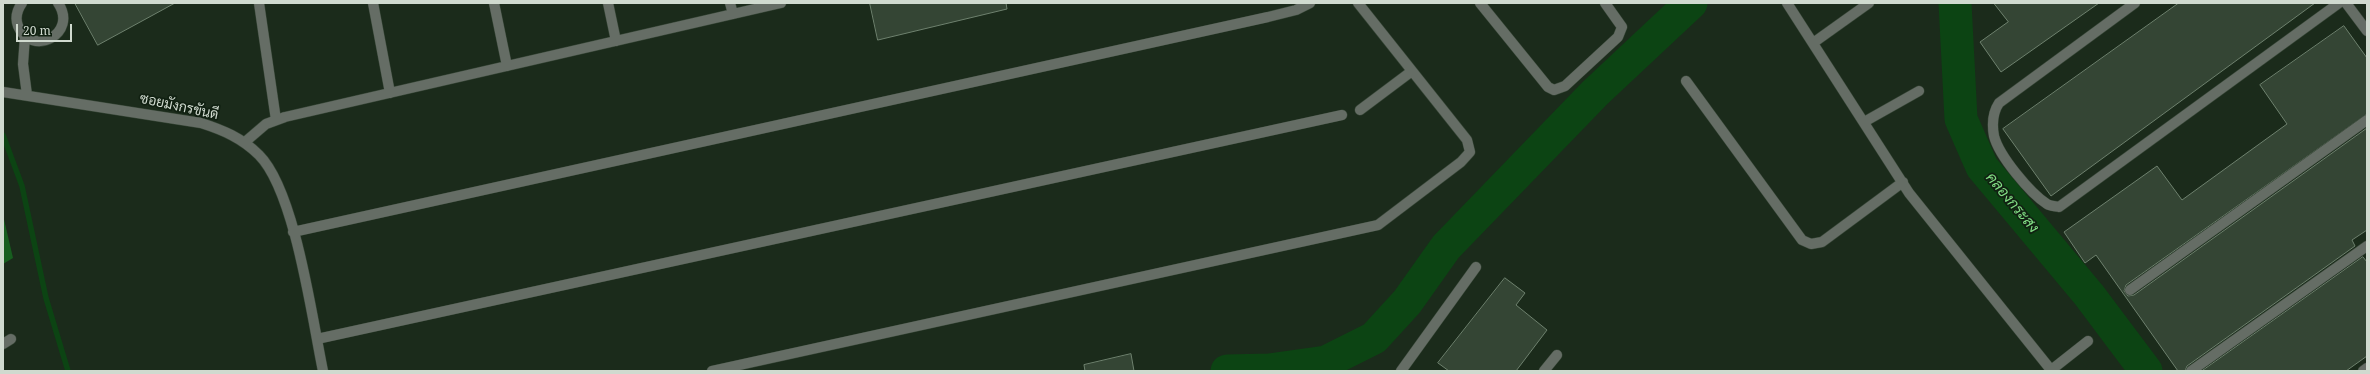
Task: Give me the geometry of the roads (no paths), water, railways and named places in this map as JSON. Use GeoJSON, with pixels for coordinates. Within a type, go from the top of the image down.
{"type":"FeatureCollection","features":[{"type":"Feature","properties":{"kind":"street"},"geometry":{"type":"LineString","coordinates":[[22,3],[16,16],[17,23],[25,36],[23,64],[27,95]]}},
{"type":"Feature","properties":{"kind":"street"},"geometry":{"type":"LineString","coordinates":[[25,36],[40,42],[54,37],[63,24],[64,16],[58,3]]}},
{"type":"Feature","properties":{"kind":"street"},"geometry":{"type":"LineString","coordinates":[[259,3],[276,120]]}},
{"type":"Feature","properties":{"kind":"street"},"geometry":{"type":"LineString","coordinates":[[373,3],[390,93]]}},
{"type":"Feature","properties":{"kind":"street"},"geometry":{"type":"LineString","coordinates":[[494,3],[507,66]]}},
{"type":"Feature","properties":{"kind":"street"},"geometry":{"type":"LineString","coordinates":[[608,3],[616,41]]}},
{"type":"Feature","properties":{"kind":"street"},"geometry":{"type":"LineString","coordinates":[[730,3],[733,14]]}},
{"type":"Feature","properties":{"kind":"street"},"geometry":{"type":"LineString","coordinates":[[245,142],[266,124],[276,120],[781,3]]}},
{"type":"Feature","properties":{"kind":"street"},"geometry":{"type":"LineString","coordinates":[[293,232],[1268,17],[1296,10],[1310,3]]}},
{"type":"Feature","properties":{"kind":"street"},"geometry":{"type":"LineString","coordinates":[[712,371],[1378,225],[1461,162],[1470,152],[1467,140],[1358,3]]}},
{"type":"Feature","properties":{"kind":"street"},"geometry":{"type":"LineString","coordinates":[[1480,3],[1548,87],[1554,90],[1565,86],[1618,37],[1622,27],[1605,3]]}},
{"type":"Feature","properties":{"kind":"street"},"geometry":{"type":"LineString","coordinates":[[1787,3],[1903,182],[2051,370],[2088,340]]}},
{"type":"Feature","properties":{"kind":"street"},"geometry":{"type":"LineString","coordinates":[[1813,43],[1869,3]]}},
{"type":"Feature","properties":{"kind":"street"},"geometry":{"type":"LineString","coordinates":[[2135,3],[1999,103],[1995,110],[1994,136],[2005,158],[2031,190],[2048,205],[2059,207],[2340,3]]}},
{"type":"Feature","properties":{"kind":"street"},"geometry":{"type":"LineString","coordinates":[[2346,3],[2367,31]]}},
{"type":"Feature","properties":{"kind":"street"},"geometry":{"type":"LineString","coordinates":[[1360,110],[1412,72]]}},
{"type":"Feature","properties":{"kind":"street"},"geometry":{"type":"LineString","coordinates":[[1686,81],[1802,240],[1812,244],[1822,242],[1903,182]]}},
{"type":"Feature","properties":{"kind":"street"},"geometry":{"type":"LineString","coordinates":[[1864,122],[1919,91]]}},
{"type":"Feature","properties":{"kind":"street","name":"ซอยมังกรขันดี"},"geometry":{"type":"LineString","coordinates":[[3,92],[201,123],[225,131],[245,142],[260,156],[275,177],[293,232],[324,371]]}},
{"type":"Feature","properties":{"kind":"street"},"geometry":{"type":"LineString","coordinates":[[317,339],[1342,115]]}},
{"type":"Feature","properties":{"kind":"street"},"geometry":{"type":"LineString","coordinates":[[2130,290],[2367,120]]}},
{"type":"Feature","properties":{"kind":"street"},"geometry":{"type":"LineString","coordinates":[[2192,371],[2367,246]]}},
{"type":"Feature","properties":{"kind":"street"},"geometry":{"type":"LineString","coordinates":[[1401,371],[1476,267]]}},
{"type":"Feature","properties":{"kind":"street"},"geometry":{"type":"LineString","coordinates":[[1544,371],[1557,355]]}},
{"type":"Feature","properties":{"kind":"street"},"geometry":{"type":"LineString","coordinates":[[2363,371],[2367,368]]}},
{"type":"Feature","properties":{"kind":"waterway"},"geometry":{"type":"LineString","coordinates":[[1227,371],[1269,370],[1326,362],[1374,338],[1407,302],[1446,247],[1595,93],[1691,3]]}},
{"type":"Feature","properties":{"kind":"waterway","name":"คลองกระสง"},"geometry":{"type":"LineString","coordinates":[[1955,3],[1961,119],[1982,167],[2089,295],[2146,371]]}},
{"type":"Feature","properties":{"kind":"waterway"},"geometry":{"type":"LineString","coordinates":[[3,135],[22,186],[46,298],[68,371]]}}]}
